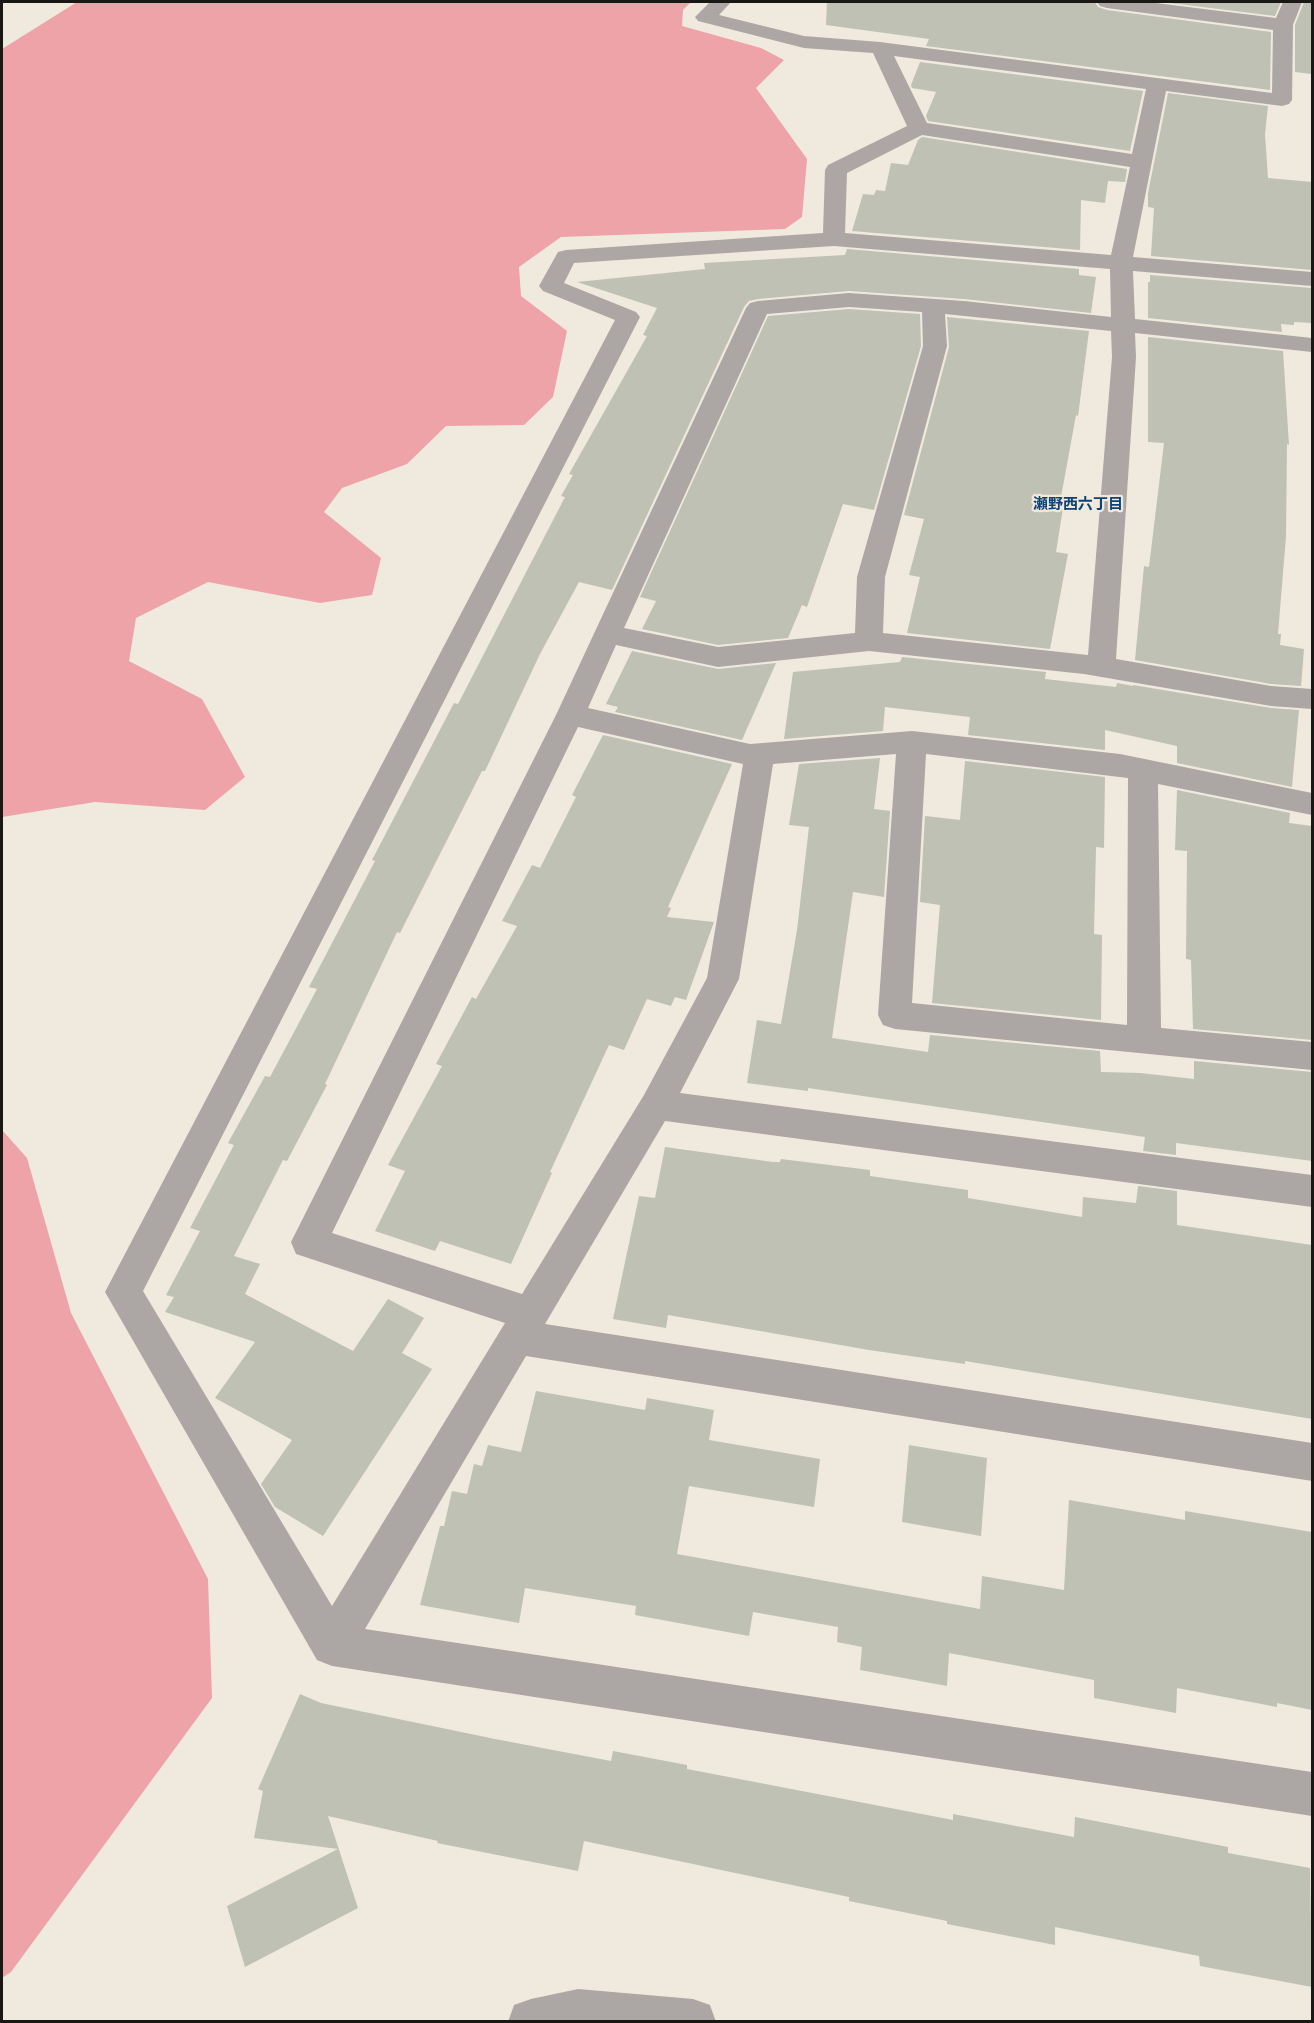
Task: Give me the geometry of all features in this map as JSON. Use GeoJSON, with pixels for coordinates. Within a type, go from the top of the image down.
{"type":"FeatureCollection","features":[{"type":"Feature","properties":{"kind":"street"},"geometry":{"type":"LineString","coordinates":[[720,2],[705,17],[804,42],[880,48],[1282,100],[1283,25],[1292,2]]}},
{"type":"Feature","properties":{"kind":"street"},"geometry":{"type":"LineString","coordinates":[[1107,2],[1283,25]]}},
{"type":"Feature","properties":{"kind":"street"},"geometry":{"type":"LineString","coordinates":[[880,48],[919,128]]}},
{"type":"Feature","properties":{"kind":"street"},"geometry":{"type":"LineString","coordinates":[[1101,667],[1124,357],[1120,262],[1157,85]]}},
{"type":"Feature","properties":{"kind":"street"},"geometry":{"type":"LineString","coordinates":[[834,239],[836,170],[919,128],[1141,162]]}},
{"type":"Feature","properties":{"kind":"street"},"geometry":{"type":"LineString","coordinates":[[332,1645],[123,1292],[628,317],[551,286],[566,257],[834,239],[1312,279]]}},
{"type":"Feature","properties":{"kind":"street"},"geometry":{"type":"LineString","coordinates":[[1312,345],[933,306],[849,300],[758,308],[570,715],[309,1242],[524,1325],[1312,1462]]}},
{"type":"Feature","properties":{"kind":"street"},"geometry":{"type":"LineString","coordinates":[[869,641],[871,577],[935,346],[933,306]]}},
{"type":"Feature","properties":{"kind":"street"},"geometry":{"type":"LineString","coordinates":[[608,634],[718,657],[869,641],[1101,667],[1271,696],[1312,699]]}},
{"type":"Feature","properties":{"kind":"street"},"geometry":{"type":"LineString","coordinates":[[570,715],[750,755],[912,742],[1143,770],[1312,804]]}},
{"type":"Feature","properties":{"kind":"street"},"geometry":{"type":"LineString","coordinates":[[912,742],[895,1015],[1312,1056]]}},
{"type":"Feature","properties":{"kind":"street"},"geometry":{"type":"LineString","coordinates":[[332,1645],[656,1105],[723,979],[760,754]]}},
{"type":"Feature","properties":{"kind":"street"},"geometry":{"type":"LineString","coordinates":[[1143,770],[1144,1041]]}},
{"type":"Feature","properties":{"kind":"street"},"geometry":{"type":"LineString","coordinates":[[656,1105],[1312,1191]]}},
{"type":"Feature","properties":{"kind":"street"},"geometry":{"type":"LineString","coordinates":[[332,1645],[1312,1794]]}},
{"type":"Feature","properties":{"kind":"street"},"geometry":{"type":"LineString","coordinates":[[531,2022],[578,2012],[693,2022]]}},
{"type":"Feature","properties":{"kind":"shaded area"},"geometry":{"type":"Polygon","coordinates":[[[77,2],[691,2],[683,10],[682,26],[761,48],[784,60],[756,88],[807,159],[802,217],[785,229],[561,237],[519,267],[521,296],[567,331],[553,397],[524,425],[446,426],[407,464],[342,488],[324,512],[381,558],[372,595],[320,603],[208,582],[136,618],[129,661],[202,699],[245,777],[205,810],[95,802],[2,817],[2,49],[77,2]]]}},
{"type":"Feature","properties":{"kind":"shaded area"},"geometry":{"type":"Polygon","coordinates":[[[2,1130],[27,1158],[71,1313],[208,1579],[212,1698],[11,1972],[2,1978],[2,1130]]]}},
{"type":"Feature","properties":{"kind":"building"},"geometry":{"type":"Polygon","coordinates":[[[827,2],[1095,2],[1098,7],[1107,10],[1271,32],[1270,90],[926,46],[929,39],[826,25],[827,2]]]}},
{"type":"Feature","properties":{"kind":"building"},"geometry":{"type":"Polygon","coordinates":[[[1162,2],[1281,2],[1275,16],[1162,2]]]}},
{"type":"Feature","properties":{"kind":"building"},"geometry":{"type":"Polygon","coordinates":[[[1304,2],[1312,2],[1312,74],[1295,72],[1295,25],[1304,2]]]}},
{"type":"Feature","properties":{"kind":"building"},"geometry":{"type":"Polygon","coordinates":[[[920,62],[1143,91],[1130,151],[928,121],[926,116],[936,92],[912,88],[911,85],[920,62]]]}},
{"type":"Feature","properties":{"kind":"building"},"geometry":{"type":"Polygon","coordinates":[[[1168,93],[1268,106],[1265,134],[1268,178],[1312,182],[1312,270],[1151,256],[1154,208],[1148,207],[1148,193],[1168,93]]]}},
{"type":"Feature","properties":{"kind":"building"},"geometry":{"type":"Polygon","coordinates":[[[922,137],[1127,169],[1125,182],[1108,181],[1105,203],[1081,200],[1080,250],[852,231],[863,194],[874,195],[876,190],[885,191],[891,163],[908,165],[918,140],[922,137]]]}},
{"type":"Feature","properties":{"kind":"building"},"geometry":{"type":"Polygon","coordinates":[[[847,249],[1079,269],[1079,275],[1096,277],[1091,313],[964,299],[849,291],[758,299],[749,301],[744,307],[612,590],[579,582],[540,654],[485,771],[482,771],[400,933],[397,932],[325,1084],[327,1085],[287,1161],[283,1160],[234,1256],[260,1264],[245,1294],[353,1351],[388,1299],[424,1318],[402,1353],[432,1369],[323,1536],[275,1507],[261,1484],[292,1440],[215,1398],[255,1342],[165,1312],[174,1297],[166,1295],[200,1231],[190,1228],[234,1145],[228,1143],[265,1076],[270,1077],[317,989],[309,987],[375,861],[372,860],[454,703],[458,704],[565,497],[561,496],[573,475],[569,474],[647,336],[643,335],[657,308],[577,282],[705,269],[704,263],[845,255],[847,249]]]}},
{"type":"Feature","properties":{"kind":"building"},"geometry":{"type":"Polygon","coordinates":[[[1150,275],[1312,288],[1312,323],[1281,324],[1282,332],[1148,318],[1150,275]]]}},
{"type":"Feature","properties":{"kind":"building"},"geometry":{"type":"Polygon","coordinates":[[[849,309],[920,314],[921,346],[874,510],[843,504],[807,607],[802,605],[788,638],[718,645],[642,629],[656,601],[640,597],[768,316],[849,309]]]}},
{"type":"Feature","properties":{"kind":"building"},"geometry":{"type":"Polygon","coordinates":[[[947,317],[1089,331],[1078,416],[1076,415],[1059,508],[1063,508],[1056,552],[1068,554],[1050,649],[907,633],[920,577],[909,575],[924,519],[904,515],[949,347],[947,317]]]}},
{"type":"Feature","properties":{"kind":"building"},"geometry":{"type":"Polygon","coordinates":[[[1148,337],[1283,351],[1289,445],[1287,444],[1286,536],[1278,634],[1281,634],[1280,645],[1304,649],[1301,686],[1271,684],[1135,660],[1144,566],[1149,567],[1164,443],[1148,442],[1148,337]]]}},
{"type":"Feature","properties":{"kind":"building"},"geometry":{"type":"Polygon","coordinates":[[[632,651],[718,669],[776,663],[742,740],[615,712],[618,707],[606,704],[632,651]]]}},
{"type":"Feature","properties":{"kind":"building"},"geometry":{"type":"Polygon","coordinates":[[[902,657],[1046,672],[1045,679],[1116,687],[1117,683],[1271,708],[1299,710],[1292,787],[1177,763],[1177,746],[1105,730],[1105,750],[968,735],[970,717],[885,707],[883,731],[784,739],[793,672],[900,662],[902,657]]]}},
{"type":"Feature","properties":{"kind":"building"},"geometry":{"type":"Polygon","coordinates":[[[603,735],[732,764],[668,907],[671,908],[667,917],[714,922],[686,1000],[675,997],[671,1006],[647,999],[624,1050],[609,1045],[550,1172],[552,1173],[511,1264],[440,1241],[435,1251],[375,1231],[405,1171],[388,1165],[442,1066],[436,1064],[472,997],[476,999],[517,926],[502,921],[532,865],[540,868],[576,797],[572,795],[603,735]]]}},
{"type":"Feature","properties":{"kind":"building"},"geometry":{"type":"Polygon","coordinates":[[[880,758],[874,809],[890,811],[884,897],[853,892],[832,1038],[928,1052],[930,1035],[1100,1051],[1101,1072],[1140,1073],[1194,1079],[1194,1061],[1312,1072],[1312,1161],[1176,1143],[1176,1155],[1143,1151],[1145,1137],[808,1088],[808,1091],[747,1083],[757,1020],[781,1024],[797,930],[809,827],[789,825],[799,764],[880,758]]]}},
{"type":"Feature","properties":{"kind":"building"},"geometry":{"type":"Polygon","coordinates":[[[965,761],[1105,777],[1104,848],[1096,847],[1094,934],[1102,935],[1101,1020],[932,1003],[940,905],[920,902],[925,816],[960,820],[965,761]]]}},
{"type":"Feature","properties":{"kind":"building"},"geometry":{"type":"Polygon","coordinates":[[[1177,790],[1290,813],[1289,823],[1312,826],[1312,1040],[1193,1029],[1191,960],[1186,959],[1187,851],[1175,850],[1177,790]]]}},
{"type":"Feature","properties":{"kind":"building"},"geometry":{"type":"Polygon","coordinates":[[[665,1147],[773,1162],[780,1162],[781,1159],[870,1170],[870,1176],[968,1190],[968,1198],[1082,1217],[1083,1197],[1136,1203],[1138,1186],[1177,1191],[1177,1225],[1312,1245],[1312,1419],[965,1361],[965,1364],[869,1350],[668,1315],[666,1328],[613,1319],[639,1196],[655,1198],[665,1147]]]}},
{"type":"Feature","properties":{"kind":"building"},"geometry":{"type":"Polygon","coordinates":[[[536,1391],[645,1410],[647,1398],[714,1410],[709,1440],[820,1459],[814,1507],[689,1486],[677,1554],[980,1609],[982,1576],[1064,1590],[1069,1500],[1185,1520],[1185,1511],[1312,1532],[1312,1710],[1277,1703],[1277,1707],[1177,1688],[1176,1713],[1094,1698],[1094,1680],[949,1653],[947,1686],[860,1670],[862,1647],[837,1642],[838,1627],[753,1612],[749,1636],[635,1615],[636,1606],[525,1588],[519,1623],[420,1605],[440,1526],[444,1526],[452,1491],[467,1494],[474,1464],[482,1466],[488,1445],[521,1452],[536,1391]]]}},
{"type":"Feature","properties":{"kind":"building"},"geometry":{"type":"Polygon","coordinates":[[[909,1445],[987,1458],[981,1536],[902,1522],[909,1445]]]}},
{"type":"Feature","properties":{"kind":"building"},"geometry":{"type":"Polygon","coordinates":[[[300,1694],[321,1703],[495,1739],[611,1761],[613,1751],[687,1765],[687,1769],[953,1820],[953,1814],[1074,1837],[1075,1817],[1228,1847],[1228,1853],[1310,1868],[1312,1987],[1200,1966],[1199,1956],[1055,1927],[1055,1945],[947,1924],[947,1921],[849,1901],[849,1897],[584,1841],[578,1871],[437,1843],[438,1841],[328,1816],[358,1908],[245,1967],[227,1906],[338,1849],[254,1838],[263,1791],[258,1789],[300,1694]]]}},
{"type":"Feature","properties":{"kind":"district","name":"瀬野西六丁目"},"geometry":{"type":"Point","coordinates":[1078,505]}}]}
